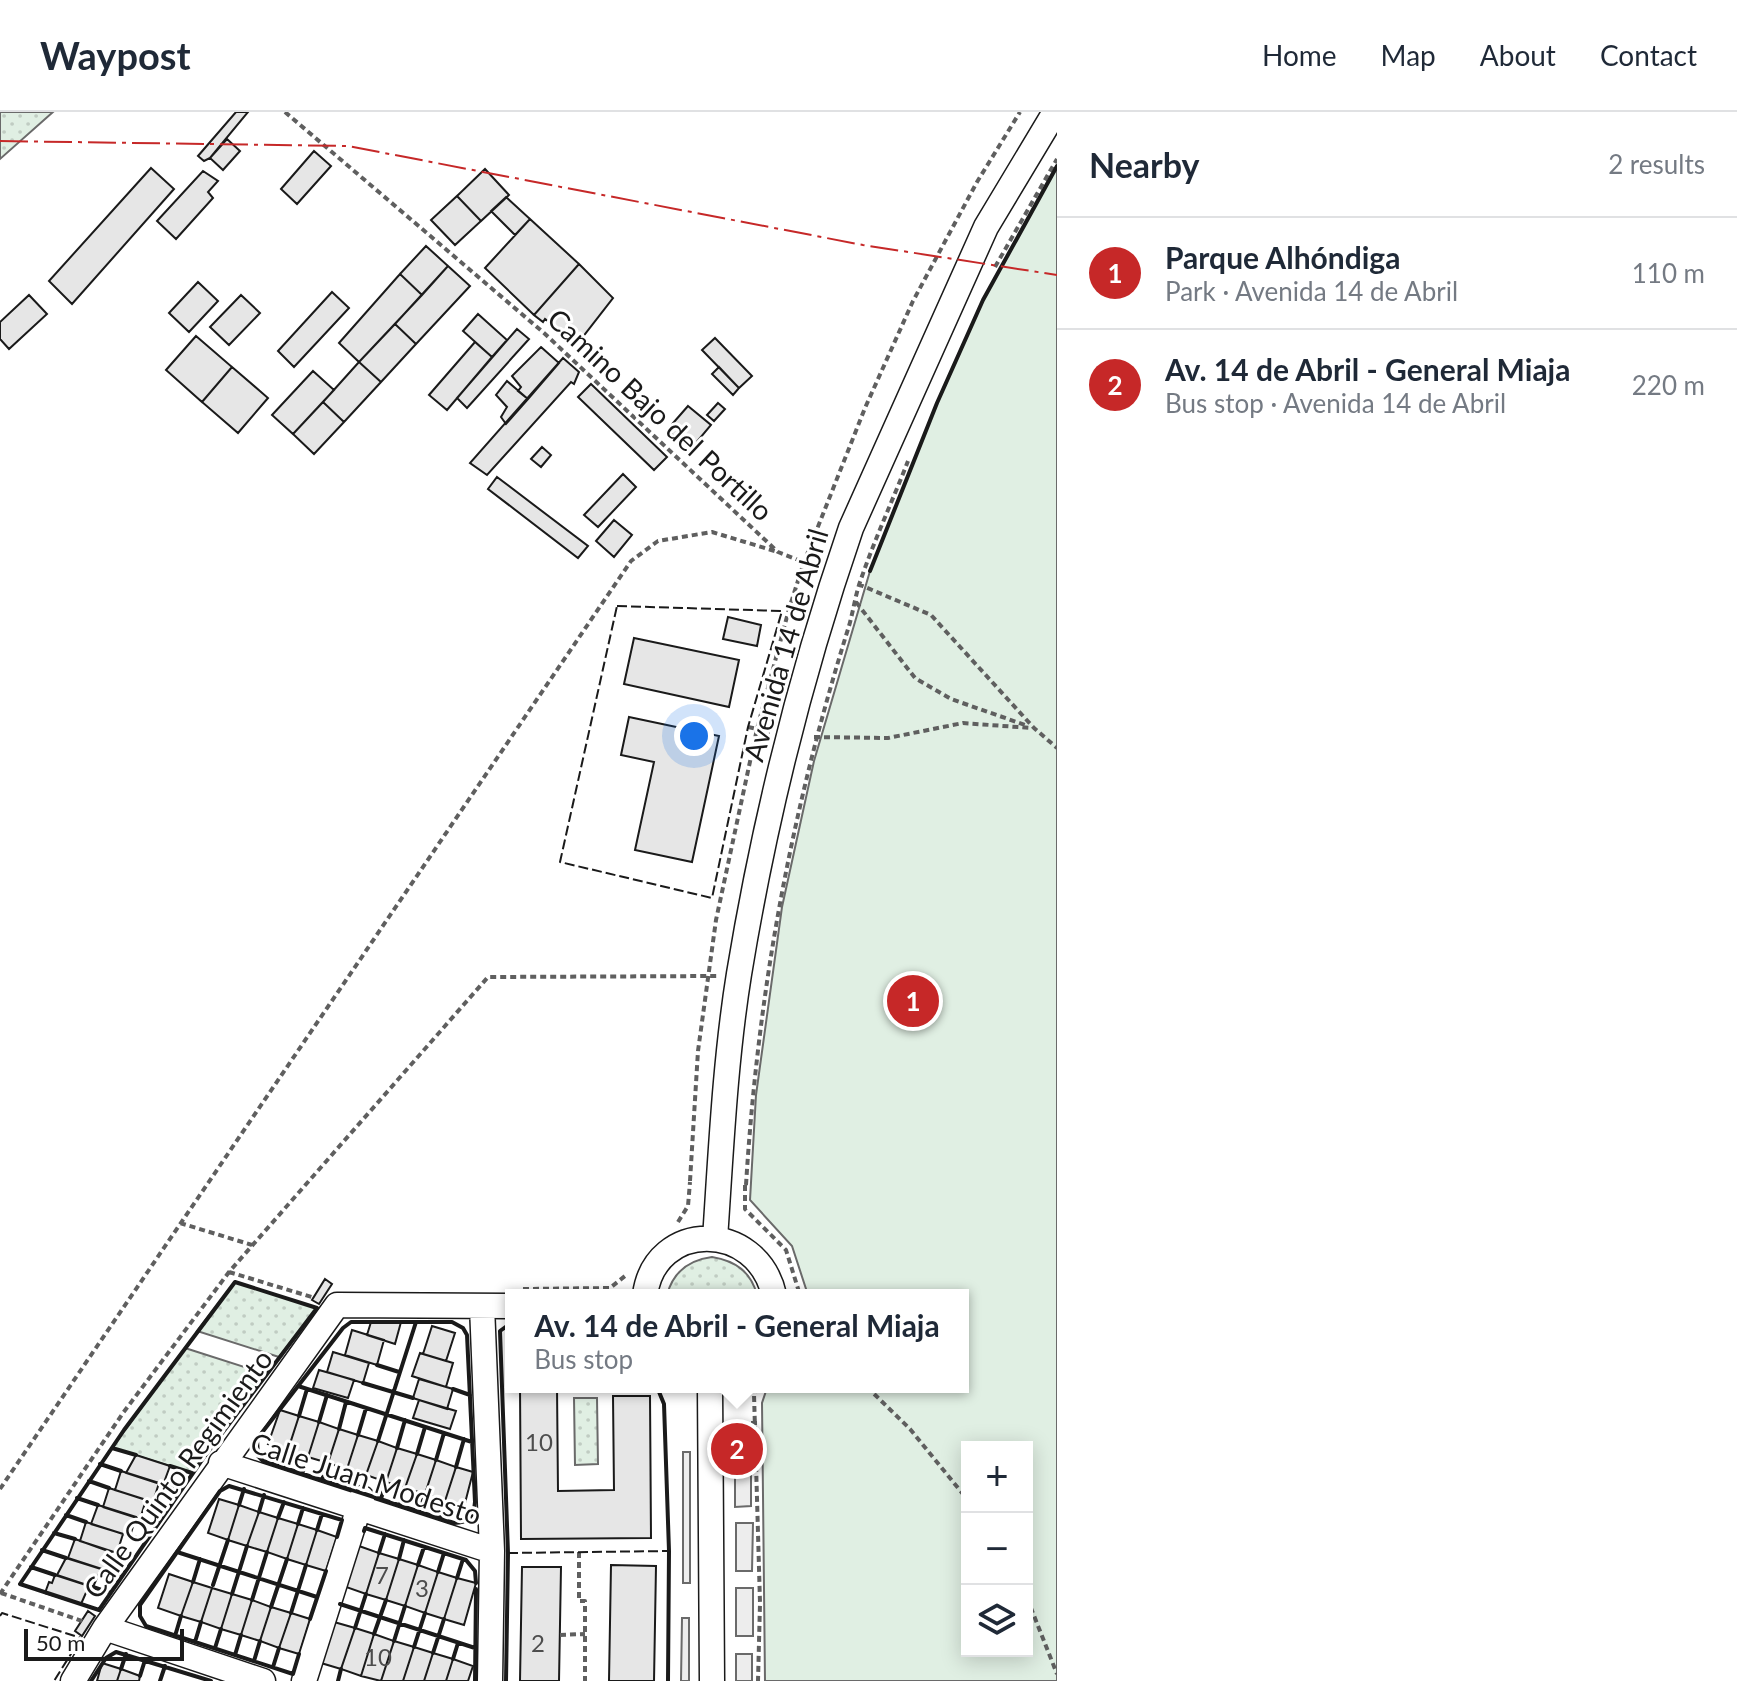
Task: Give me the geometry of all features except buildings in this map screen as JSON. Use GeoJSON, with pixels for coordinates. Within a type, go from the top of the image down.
{"type":"FeatureCollection","features":[{"type":"Feature","properties":{"kind":"street","name":"Avenida 14 de Abril"},"geometry":{"type":"LineString","coordinates":[[715,1239],[727,1071],[739,976],[768,818],[787,736],[835,575],[851,528],[986,227],[1055,112]]}},
{"type":"Feature","properties":{"kind":"street"},"geometry":{"type":"LineString","coordinates":[[646,1289],[656,1265],[671,1250],[690,1240],[715,1239],[734,1243],[753,1254],[767,1272],[772,1289]]}},
{"type":"Feature","properties":{"kind":"street"},"geometry":{"type":"LineString","coordinates":[[337,1305],[482,1306],[505,1300]]}},
{"type":"Feature","properties":{"kind":"street","name":"Calle Quinto Regimiento"},"geometry":{"type":"LineString","coordinates":[[73,1681],[105,1628],[337,1305]]}},
{"type":"Feature","properties":{"kind":"street"},"geometry":{"type":"LineString","coordinates":[[482,1306],[492,1551],[490,1681]]}},
{"type":"Feature","properties":{"kind":"street"},"geometry":{"type":"LineString","coordinates":[[710,1393],[712,1681]]}},
{"type":"Feature","properties":{"kind":"street","name":"Calle Juan Modesto"},"geometry":{"type":"LineString","coordinates":[[221,1463],[361,1504],[492,1551]]}},
{"type":"Feature","properties":{"kind":"street"},"geometry":{"type":"LineString","coordinates":[[304,1681],[361,1504]]}},
{"type":"Feature","properties":{"kind":"street"},"geometry":{"type":"LineString","coordinates":[[105,1628],[263,1681]]}},
{"type":"Feature","properties":{"kind":"path","name":"Camino Bajo del Portillo"},"geometry":{"type":"LineString","coordinates":[[285,112],[544,333],[778,552],[931,615],[1034,728],[1057,748]]}},
{"type":"Feature","properties":{"kind":"path"},"geometry":{"type":"LineString","coordinates":[[668,1228],[677,1222],[688,1206],[698,1051],[716,920],[757,729],[789,609],[804,562],[865,408],[913,301],[977,182],[1020,112]]}},
{"type":"Feature","properties":{"kind":"path"},"geometry":{"type":"LineString","coordinates":[[991,273],[1057,159]]}},
{"type":"Feature","properties":{"kind":"path"},"geometry":{"type":"LineString","coordinates":[[798,1289],[786,1250],[745,1209],[759,1033],[777,914],[819,722],[861,586],[910,457]]}},
{"type":"Feature","properties":{"kind":"path"},"geometry":{"type":"LineString","coordinates":[[0,1489],[631,561],[658,541],[712,532],[778,552]]}},
{"type":"Feature","properties":{"kind":"path"},"geometry":{"type":"LineString","coordinates":[[835,575],[915,678],[951,699],[1034,728]]}},
{"type":"Feature","properties":{"kind":"path"},"geometry":{"type":"LineString","coordinates":[[748,727],[787,736],[888,738],[963,723],[1034,728]]}},
{"type":"Feature","properties":{"kind":"path"},"geometry":{"type":"LineString","coordinates":[[105,1628],[0,1593],[123,1413],[229,1272],[488,977],[739,976]]}},
{"type":"Feature","properties":{"kind":"path"},"geometry":{"type":"LineString","coordinates":[[690,1181],[746,1185]]}},
{"type":"Feature","properties":{"kind":"path"},"geometry":{"type":"LineString","coordinates":[[180,1223],[252,1245]]}},
{"type":"Feature","properties":{"kind":"path"},"geometry":{"type":"LineString","coordinates":[[601,1289],[610,1288],[623,1280],[630,1268]]}},
{"type":"Feature","properties":{"kind":"path"},"geometry":{"type":"LineString","coordinates":[[229,1272],[337,1305]]}},
{"type":"Feature","properties":{"kind":"path"},"geometry":{"type":"LineString","coordinates":[[755,1393],[760,1603],[758,1681]]}},
{"type":"Feature","properties":{"kind":"path"},"geometry":{"type":"LineString","coordinates":[[873,1393],[910,1429],[961,1492]]}},
{"type":"Feature","properties":{"kind":"path"},"geometry":{"type":"LineString","coordinates":[[579,1552],[579,1601],[585,1601],[585,1681]]}},
{"type":"Feature","properties":{"kind":"path"},"geometry":{"type":"LineString","coordinates":[[1033,1613],[1057,1674]]}},
{"type":"Feature","properties":{"kind":"path"},"geometry":{"type":"LineString","coordinates":[[560,1635],[585,1634]]}},
{"type":"Feature","properties":{"kind":"green space"},"geometry":{"type":"Polygon","coordinates":[[[0,112],[53,112],[0,159],[0,112]]]}},
{"type":"Feature","properties":{"kind":"green space"},"geometry":{"type":"Polygon","coordinates":[[[1057,166],[1057,1681],[765,1681],[762,1403],[765,1393],[969,1393],[969,1289],[806,1289],[792,1246],[750,1200],[756,1095],[782,907],[814,761],[870,571],[937,403],[983,300],[1057,166]]]}},
{"type":"Feature","properties":{"kind":"green space"},"geometry":{"type":"Polygon","coordinates":[[[712,1257],[728,1261],[746,1274],[755,1289],[669,1289],[683,1268],[712,1257]]]}},
{"type":"Feature","properties":{"kind":"green space"},"geometry":{"type":"Polygon","coordinates":[[[235,1282],[317,1308],[279,1357],[197,1331],[235,1282]]]}},
{"type":"Feature","properties":{"kind":"green space"},"geometry":{"type":"Polygon","coordinates":[[[185,1348],[266,1374],[192,1473],[112,1448],[185,1348]]]}},
{"type":"Feature","properties":{"kind":"green space"},"geometry":{"type":"Polygon","coordinates":[[[574,1398],[597,1398],[598,1464],[575,1465],[574,1398]]]}},
{"type":"Feature","properties":{"kind":"shaded area"},"geometry":{"type":"Polygon","coordinates":[[[683,1452],[690,1452],[690,1583],[683,1583],[683,1452]]]}},
{"type":"Feature","properties":{"kind":"shaded area"},"geometry":{"type":"Polygon","coordinates":[[[751,1458],[751,1506],[735,1507],[735,1459],[751,1458]]]}},
{"type":"Feature","properties":{"kind":"shaded area"},"geometry":{"type":"Polygon","coordinates":[[[736,1523],[753,1523],[752,1571],[736,1571],[736,1523]]]}},
{"type":"Feature","properties":{"kind":"shaded area"},"geometry":{"type":"Polygon","coordinates":[[[736,1588],[753,1588],[753,1636],[736,1636],[736,1588]]]}},
{"type":"Feature","properties":{"kind":"shaded area"},"geometry":{"type":"Polygon","coordinates":[[[682,1618],[689,1618],[689,1681],[681,1681],[682,1618]]]}},
{"type":"Feature","properties":{"kind":"shaded area"},"geometry":{"type":"Polygon","coordinates":[[[736,1654],[752,1654],[752,1681],[736,1681],[736,1654]]]}},
{"type":"Feature","properties":{"kind":"fence"},"geometry":{"type":"LineString","coordinates":[[617,606],[782,611],[748,727],[712,898],[560,862],[617,606]]}},
{"type":"Feature","properties":{"kind":"fence"},"geometry":{"type":"LineString","coordinates":[[508,1553],[669,1551]]}},
{"type":"Feature","properties":{"kind":"fence"},"geometry":{"type":"LineString","coordinates":[[0,1616],[2,1613],[81,1638],[54,1681]]}},
{"type":"Feature","properties":{"kind":"wall"},"geometry":{"type":"LineString","coordinates":[[870,571],[937,403],[983,300],[1057,166]]}},
{"type":"Feature","properties":{"kind":"wall"},"geometry":{"type":"LineString","coordinates":[[235,1282],[317,1308],[204,1457],[99,1610],[20,1584],[124,1430],[235,1282]]}},
{"type":"Feature","properties":{"kind":"wall"},"geometry":{"type":"LineString","coordinates":[[351,1322],[452,1322],[463,1328],[467,1335],[475,1502],[472,1515],[467,1520],[454,1523],[263,1461],[258,1456],[257,1439],[343,1328],[351,1322]]}},
{"type":"Feature","properties":{"kind":"wall"},"geometry":{"type":"LineString","coordinates":[[378,1441],[416,1322]]}},
{"type":"Feature","properties":{"kind":"wall"},"geometry":{"type":"LineString","coordinates":[[505,1327],[500,1331],[508,1553],[506,1681]]}},
{"type":"Feature","properties":{"kind":"wall"},"geometry":{"type":"LineString","coordinates":[[377,1365],[399,1372]]}},
{"type":"Feature","properties":{"kind":"wall"},"geometry":{"type":"LineString","coordinates":[[363,1383],[413,1398]]}},
{"type":"Feature","properties":{"kind":"wall"},"geometry":{"type":"LineString","coordinates":[[298,1386],[472,1442]]}},
{"type":"Feature","properties":{"kind":"wall"},"geometry":{"type":"LineString","coordinates":[[299,1416],[307,1389]]}},
{"type":"Feature","properties":{"kind":"wall"},"geometry":{"type":"LineString","coordinates":[[453,1389],[470,1395]]}},
{"type":"Feature","properties":{"kind":"wall"},"geometry":{"type":"LineString","coordinates":[[659,1393],[664,1404],[669,1551],[668,1681]]}},
{"type":"Feature","properties":{"kind":"wall"},"geometry":{"type":"LineString","coordinates":[[319,1422],[327,1395]]}},
{"type":"Feature","properties":{"kind":"wall"},"geometry":{"type":"LineString","coordinates":[[339,1429],[346,1402]]}},
{"type":"Feature","properties":{"kind":"wall"},"geometry":{"type":"LineString","coordinates":[[358,1435],[366,1408]]}},
{"type":"Feature","properties":{"kind":"wall"},"geometry":{"type":"LineString","coordinates":[[397,1448],[405,1420]]}},
{"type":"Feature","properties":{"kind":"wall"},"geometry":{"type":"LineString","coordinates":[[417,1454],[425,1427]]}},
{"type":"Feature","properties":{"kind":"wall"},"geometry":{"type":"LineString","coordinates":[[436,1460],[444,1433]]}},
{"type":"Feature","properties":{"kind":"wall"},"geometry":{"type":"LineString","coordinates":[[456,1467],[464,1439]]}},
{"type":"Feature","properties":{"kind":"wall"},"geometry":{"type":"LineString","coordinates":[[112,1448],[136,1455]]}},
{"type":"Feature","properties":{"kind":"wall"},"geometry":{"type":"LineString","coordinates":[[282,1467],[288,1450]]}},
{"type":"Feature","properties":{"kind":"wall"},"geometry":{"type":"LineString","coordinates":[[302,1474],[308,1457]]}},
{"type":"Feature","properties":{"kind":"wall"},"geometry":{"type":"LineString","coordinates":[[322,1480],[328,1463]]}},
{"type":"Feature","properties":{"kind":"wall"},"geometry":{"type":"LineString","coordinates":[[100,1464],[121,1471]]}},
{"type":"Feature","properties":{"kind":"wall"},"geometry":{"type":"LineString","coordinates":[[170,1466],[192,1473]]}},
{"type":"Feature","properties":{"kind":"wall"},"geometry":{"type":"LineString","coordinates":[[341,1486],[347,1469]]}},
{"type":"Feature","properties":{"kind":"wall"},"geometry":{"type":"LineString","coordinates":[[89,1481],[109,1488]]}},
{"type":"Feature","properties":{"kind":"wall"},"geometry":{"type":"LineString","coordinates":[[381,1499],[386,1482]]}},
{"type":"Feature","properties":{"kind":"wall"},"geometry":{"type":"LineString","coordinates":[[163,1485],[180,1490]]}},
{"type":"Feature","properties":{"kind":"wall"},"geometry":{"type":"LineString","coordinates":[[299,1654],[293,1674],[146,1626],[140,1616],[140,1605],[220,1491],[229,1486],[342,1520],[337,1537]]}},
{"type":"Feature","properties":{"kind":"wall"},"geometry":{"type":"LineString","coordinates":[[400,1505],[405,1488]]}},
{"type":"Feature","properties":{"kind":"wall"},"geometry":{"type":"LineString","coordinates":[[239,1505],[244,1489]]}},
{"type":"Feature","properties":{"kind":"wall"},"geometry":{"type":"LineString","coordinates":[[419,1512],[425,1494]]}},
{"type":"Feature","properties":{"kind":"wall"},"geometry":{"type":"LineString","coordinates":[[259,1512],[264,1495]]}},
{"type":"Feature","properties":{"kind":"wall"},"geometry":{"type":"LineString","coordinates":[[77,1498],[98,1505]]}},
{"type":"Feature","properties":{"kind":"wall"},"geometry":{"type":"LineString","coordinates":[[440,1518],[445,1501]]}},
{"type":"Feature","properties":{"kind":"wall"},"geometry":{"type":"LineString","coordinates":[[153,1502],[169,1507]]}},
{"type":"Feature","properties":{"kind":"wall"},"geometry":{"type":"LineString","coordinates":[[278,1518],[284,1502]]}},
{"type":"Feature","properties":{"kind":"wall"},"geometry":{"type":"LineString","coordinates":[[298,1524],[303,1508]]}},
{"type":"Feature","properties":{"kind":"wall"},"geometry":{"type":"LineString","coordinates":[[317,1530],[322,1514]]}},
{"type":"Feature","properties":{"kind":"wall"},"geometry":{"type":"LineString","coordinates":[[66,1515],[86,1522]]}},
{"type":"Feature","properties":{"kind":"wall"},"geometry":{"type":"LineString","coordinates":[[140,1519],[157,1524]]}},
{"type":"Feature","properties":{"kind":"wall"},"geometry":{"type":"LineString","coordinates":[[364,1531],[365,1528],[466,1560],[475,1571],[476,1583]]}},
{"type":"Feature","properties":{"kind":"wall"},"geometry":{"type":"LineString","coordinates":[[54,1533],[75,1539]]}},
{"type":"Feature","properties":{"kind":"wall"},"geometry":{"type":"LineString","coordinates":[[379,1553],[385,1534]]}},
{"type":"Feature","properties":{"kind":"wall"},"geometry":{"type":"LineString","coordinates":[[130,1536],[146,1541]]}},
{"type":"Feature","properties":{"kind":"wall"},"geometry":{"type":"LineString","coordinates":[[213,1585],[228,1540]]}},
{"type":"Feature","properties":{"kind":"wall"},"geometry":{"type":"LineString","coordinates":[[399,1559],[404,1540]]}},
{"type":"Feature","properties":{"kind":"wall"},"geometry":{"type":"LineString","coordinates":[[232,1594],[247,1546]]}},
{"type":"Feature","properties":{"kind":"wall"},"geometry":{"type":"LineString","coordinates":[[418,1565],[424,1547]]}},
{"type":"Feature","properties":{"kind":"wall"},"geometry":{"type":"LineString","coordinates":[[42,1550],[66,1558]]}},
{"type":"Feature","properties":{"kind":"wall"},"geometry":{"type":"LineString","coordinates":[[177,1552],[317,1597]]}},
{"type":"Feature","properties":{"kind":"wall"},"geometry":{"type":"LineString","coordinates":[[252,1600],[267,1552]]}},
{"type":"Feature","properties":{"kind":"wall"},"geometry":{"type":"LineString","coordinates":[[117,1553],[134,1558]]}},
{"type":"Feature","properties":{"kind":"wall"},"geometry":{"type":"LineString","coordinates":[[438,1572],[444,1553]]}},
{"type":"Feature","properties":{"kind":"wall"},"geometry":{"type":"LineString","coordinates":[[193,1582],[200,1559]]}},
{"type":"Feature","properties":{"kind":"wall"},"geometry":{"type":"LineString","coordinates":[[271,1607],[287,1559]]}},
{"type":"Feature","properties":{"kind":"wall"},"geometry":{"type":"LineString","coordinates":[[457,1578],[463,1559]]}},
{"type":"Feature","properties":{"kind":"wall"},"geometry":{"type":"LineString","coordinates":[[291,1613],[306,1565]]}},
{"type":"Feature","properties":{"kind":"wall"},"geometry":{"type":"LineString","coordinates":[[31,1567],[55,1575]]}},
{"type":"Feature","properties":{"kind":"wall"},"geometry":{"type":"LineString","coordinates":[[105,1570],[122,1575]]}},
{"type":"Feature","properties":{"kind":"wall"},"geometry":{"type":"LineString","coordinates":[[310,1619],[326,1571]]}},
{"type":"Feature","properties":{"kind":"wall"},"geometry":{"type":"LineString","coordinates":[[93,1587],[110,1593]]}},
{"type":"Feature","properties":{"kind":"wall"},"geometry":{"type":"LineString","coordinates":[[475,1681],[476,1589]]}},
{"type":"Feature","properties":{"kind":"wall"},"geometry":{"type":"LineString","coordinates":[[355,1628],[366,1594]]}},
{"type":"Feature","properties":{"kind":"wall"},"geometry":{"type":"LineString","coordinates":[[374,1634],[386,1600]]}},
{"type":"Feature","properties":{"kind":"wall"},"geometry":{"type":"LineString","coordinates":[[340,1604],[475,1648]]}},
{"type":"Feature","properties":{"kind":"wall"},"geometry":{"type":"LineString","coordinates":[[394,1641],[405,1606]]}},
{"type":"Feature","properties":{"kind":"wall"},"geometry":{"type":"LineString","coordinates":[[414,1647],[425,1613]]}},
{"type":"Feature","properties":{"kind":"wall"},"geometry":{"type":"LineString","coordinates":[[175,1636],[181,1616]]}},
{"type":"Feature","properties":{"kind":"wall"},"geometry":{"type":"LineString","coordinates":[[433,1653],[444,1619]]}},
{"type":"Feature","properties":{"kind":"wall"},"geometry":{"type":"LineString","coordinates":[[195,1642],[201,1622]]}},
{"type":"Feature","properties":{"kind":"wall"},"geometry":{"type":"LineString","coordinates":[[215,1648],[221,1629]]}},
{"type":"Feature","properties":{"kind":"wall"},"geometry":{"type":"LineString","coordinates":[[235,1655],[241,1635]]}},
{"type":"Feature","properties":{"kind":"wall"},"geometry":{"type":"LineString","coordinates":[[254,1661],[260,1641]]}},
{"type":"Feature","properties":{"kind":"wall"},"geometry":{"type":"LineString","coordinates":[[453,1659],[458,1643]]}},
{"type":"Feature","properties":{"kind":"wall"},"geometry":{"type":"LineString","coordinates":[[273,1667],[279,1648]]}},
{"type":"Feature","properties":{"kind":"wall"},"geometry":{"type":"LineString","coordinates":[[91,1681],[106,1658],[116,1652],[211,1681]]}},
{"type":"Feature","properties":{"kind":"wall"},"geometry":{"type":"LineString","coordinates":[[121,1669],[126,1654]]}},
{"type":"Feature","properties":{"kind":"wall"},"geometry":{"type":"LineString","coordinates":[[140,1676],[145,1660]]}},
{"type":"Feature","properties":{"kind":"wall"},"geometry":{"type":"LineString","coordinates":[[160,1681],[165,1666]]}},
{"type":"Feature","properties":{"kind":"wall"},"geometry":{"type":"LineString","coordinates":[[338,1681],[341,1669]]}},
{"type":"Feature","properties":{"kind":"power"},"geometry":{"type":"LineString","coordinates":[[0,141],[348,146],[863,245],[1057,275]]}},
{"type":"Feature","properties":{"kind":"place","name":"Parque Alhóndiga"},"geometry":{"type":"Point","coordinates":[913,1001]}},
{"type":"Feature","properties":{"kind":"place","name":"Av. 14 de Abril - General Miaja"},"geometry":{"type":"Point","coordinates":[737,1449]}}]}
